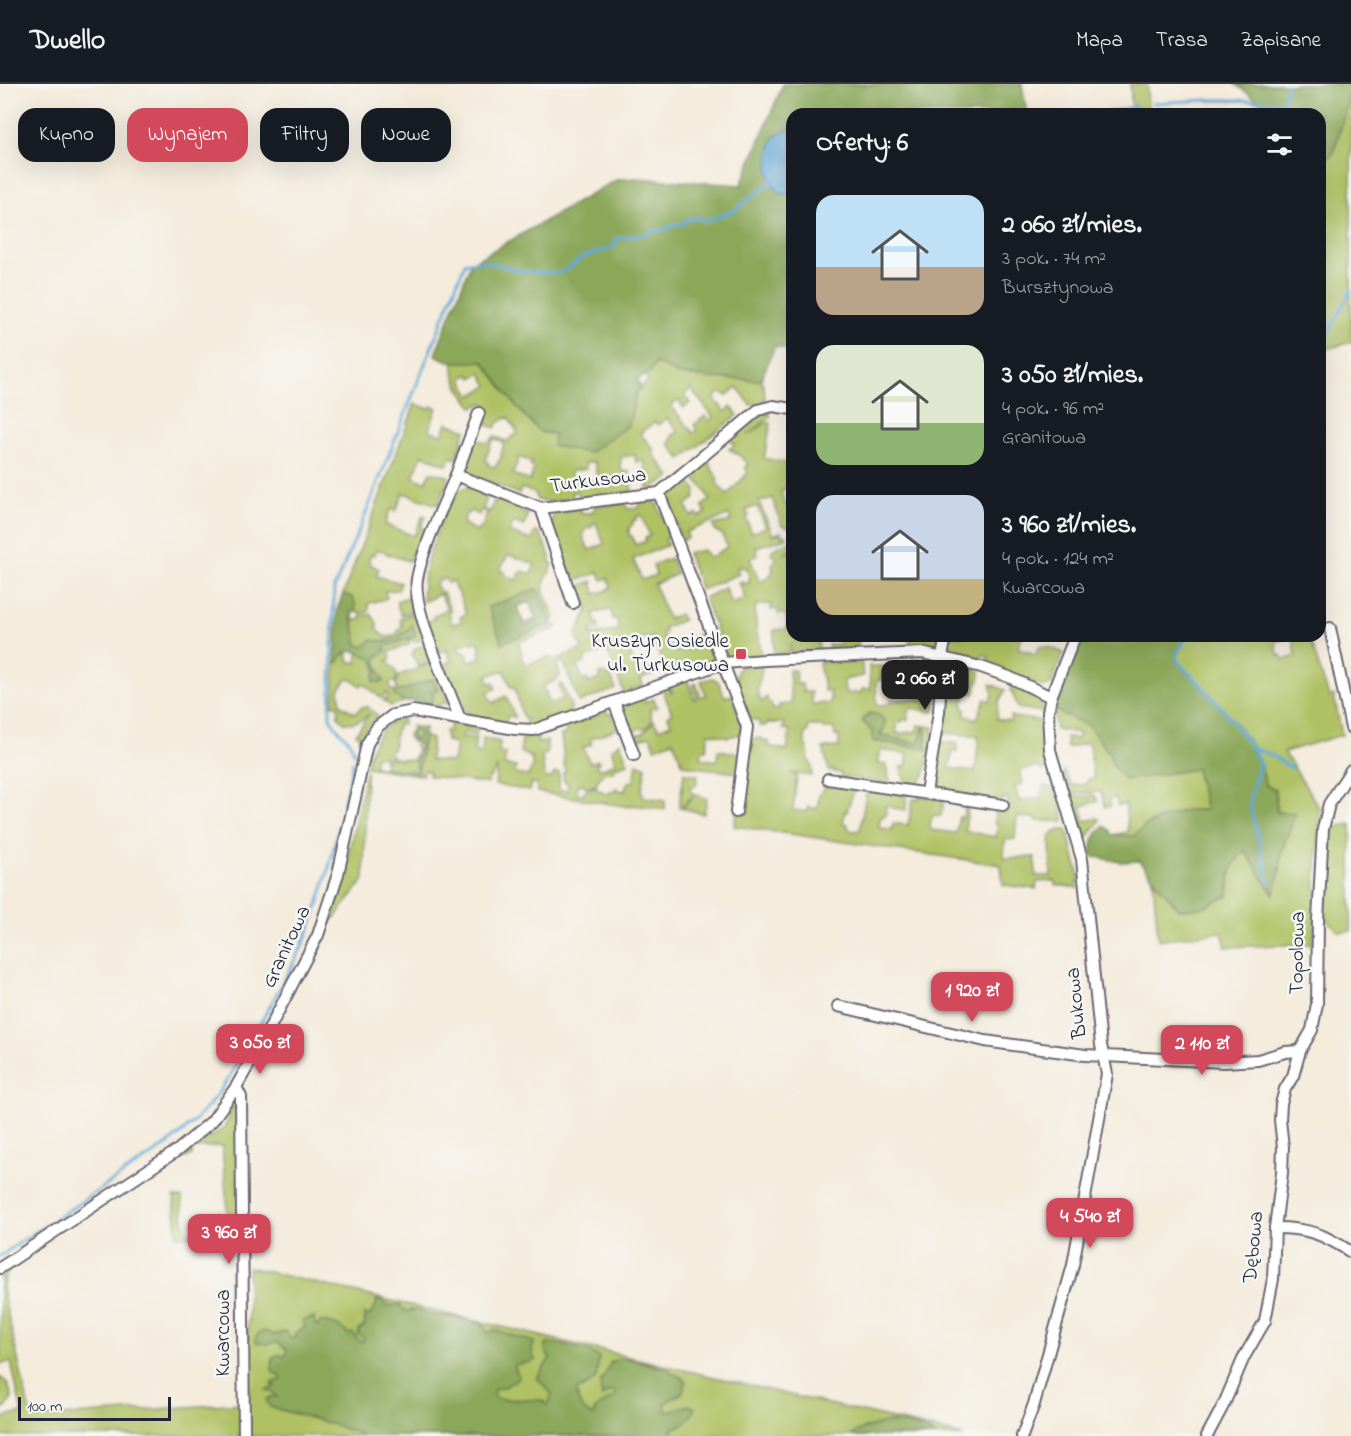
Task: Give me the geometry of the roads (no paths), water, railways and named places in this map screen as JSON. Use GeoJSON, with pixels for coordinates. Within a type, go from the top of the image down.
{"type":"FeatureCollection","features":[{"type":"Feature","properties":{"kind":"street","name":"Turkusowa"},"geometry":{"type":"LineString","coordinates":[[456,475],[541,508],[659,493],[758,410],[773,406],[786,409]]}},
{"type":"Feature","properties":{"kind":"street"},"geometry":{"type":"LineString","coordinates":[[478,413],[423,558],[417,581],[419,610],[460,719],[515,729],[534,730],[723,663],[914,653],[968,663],[1010,677],[1051,697]]}},
{"type":"Feature","properties":{"kind":"street"},"geometry":{"type":"LineString","coordinates":[[659,493],[747,727],[736,812]]}},
{"type":"Feature","properties":{"kind":"street"},"geometry":{"type":"LineString","coordinates":[[541,508],[573,603]]}},
{"type":"Feature","properties":{"kind":"street"},"geometry":{"type":"LineString","coordinates":[[1330,628],[1351,728]]}},
{"type":"Feature","properties":{"kind":"street"},"geometry":{"type":"LineString","coordinates":[[926,793],[939,712],[945,642]]}},
{"type":"Feature","properties":{"kind":"street","name":"Bukowa"},"geometry":{"type":"LineString","coordinates":[[1022,1436],[1034,1404],[1072,1265],[1107,1074],[1098,1022],[1082,859],[1050,750],[1048,712],[1051,697],[1073,642]]}},
{"type":"Feature","properties":{"kind":"street"},"geometry":{"type":"LineString","coordinates":[[614,702],[634,755]]}},
{"type":"Feature","properties":{"kind":"street","name":"Granitowa"},"geometry":{"type":"LineString","coordinates":[[0,1268],[178,1150],[212,1121],[236,1088],[318,934],[338,874],[367,744],[377,727],[393,715],[413,711],[460,719]]}},
{"type":"Feature","properties":{"kind":"street","name":"Topolowa"},"geometry":{"type":"LineString","coordinates":[[1300,1051],[1312,1030],[1317,1004],[1320,875],[1325,815],[1329,804],[1351,770]]}},
{"type":"Feature","properties":{"kind":"street"},"geometry":{"type":"LineString","coordinates":[[828,779],[1003,805]]}},
{"type":"Feature","properties":{"kind":"street"},"geometry":{"type":"LineString","coordinates":[[838,1006],[985,1041],[1104,1056],[1224,1062],[1258,1060],[1285,1052],[1300,1051]]}},
{"type":"Feature","properties":{"kind":"street","name":"Dębowa"},"geometry":{"type":"LineString","coordinates":[[1207,1436],[1224,1404],[1244,1357],[1265,1321],[1273,1279],[1275,1228],[1283,1164],[1281,1104],[1285,1089],[1293,1076],[1300,1051]]}},
{"type":"Feature","properties":{"kind":"street"},"geometry":{"type":"LineString","coordinates":[[1107,1074],[1121,1062],[1141,1059]]}},
{"type":"Feature","properties":{"kind":"street","name":"Kwarcowa"},"geometry":{"type":"LineString","coordinates":[[236,1088],[241,1097],[244,1436]]}},
{"type":"Feature","properties":{"kind":"street"},"geometry":{"type":"LineString","coordinates":[[1275,1228],[1312,1232],[1327,1237],[1351,1252]]}},
{"type":"Feature","properties":{"kind":"water"},"geometry":{"type":"Polygon","coordinates":[[[786,131],[786,194],[780,194],[769,174],[768,167],[774,137],[786,131]]]}},
{"type":"Feature","properties":{"kind":"waterway"},"geometry":{"type":"LineString","coordinates":[[1281,108],[1287,84]]}},
{"type":"Feature","properties":{"kind":"waterway"},"geometry":{"type":"LineString","coordinates":[[1154,103],[1218,100],[1282,103]]}},
{"type":"Feature","properties":{"kind":"waterway"},"geometry":{"type":"LineString","coordinates":[[1128,108],[1136,106]]}},
{"type":"Feature","properties":{"kind":"waterway"},"geometry":{"type":"LineString","coordinates":[[354,753],[350,743],[330,717],[334,588],[465,263],[498,264],[519,271],[562,272],[586,256],[616,245],[615,239],[647,234],[652,230],[664,231],[667,227],[684,223],[688,219],[698,218],[706,221],[733,211],[774,180]]}},
{"type":"Feature","properties":{"kind":"waterway"},"geometry":{"type":"LineString","coordinates":[[1326,338],[1351,290]]}},
{"type":"Feature","properties":{"kind":"waterway"},"geometry":{"type":"LineString","coordinates":[[1184,642],[1177,653],[1177,661],[1233,722],[1260,764],[1250,805],[1269,884]]}},
{"type":"Feature","properties":{"kind":"waterway"},"geometry":{"type":"LineString","coordinates":[[1253,748],[1273,756],[1291,768]]}},
{"type":"Feature","properties":{"kind":"waterway"},"geometry":{"type":"LineString","coordinates":[[0,1256],[168,1144],[196,1119],[218,1094],[279,990],[311,924],[332,855],[353,762]]}},
{"type":"Feature","properties":{"kind":"place","name":"Kruszyn Osiedle ul. Turkusowa"},"geometry":{"type":"Point","coordinates":[741,654]}}]}
